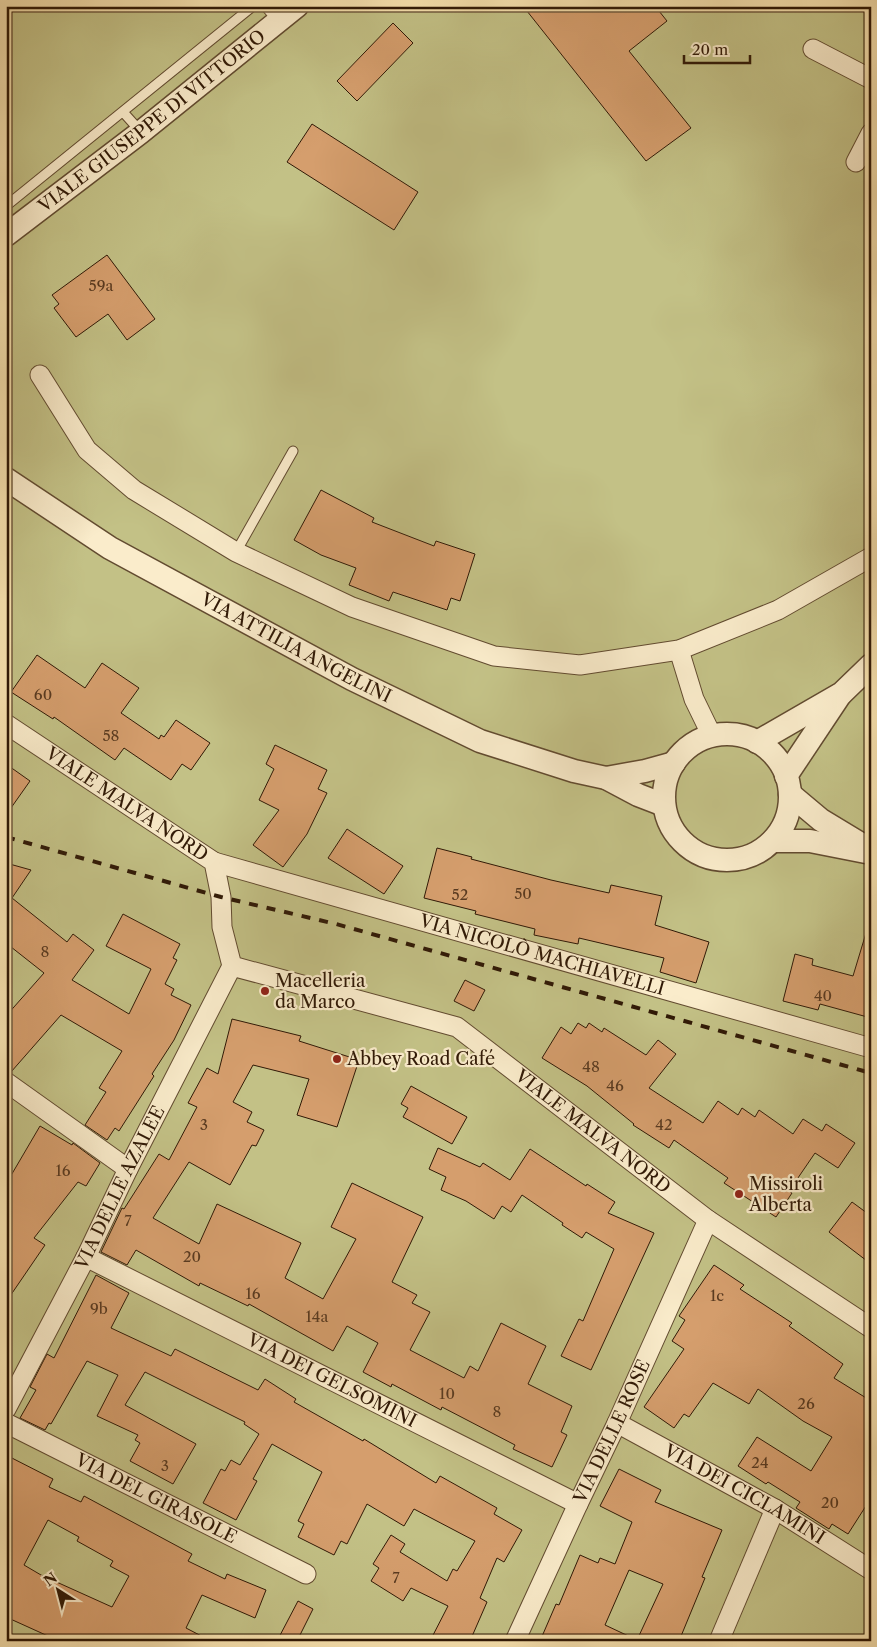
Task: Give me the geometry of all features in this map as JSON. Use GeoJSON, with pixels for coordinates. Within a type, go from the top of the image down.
{"type":"FeatureCollection","features":[{"type":"Feature","properties":{"kind":"street","name":"VIALE GIUSEPPE DI VITTORIO"},"geometry":{"type":"LineString","coordinates":[[6,235],[141,132],[272,14],[297,6]]}},
{"type":"Feature","properties":{"kind":"street"},"geometry":{"type":"LineString","coordinates":[[814,49],[871,79]]}},
{"type":"Feature","properties":{"kind":"street"},"geometry":{"type":"LineString","coordinates":[[856,162],[871,133]]}},
{"type":"Feature","properties":{"kind":"street"},"geometry":{"type":"LineString","coordinates":[[40,375],[87,450],[134,490],[236,552],[352,607],[494,656],[580,665],[680,650],[778,610],[871,557]]}},
{"type":"Feature","properties":{"kind":"street","name":"VIA ATTILIA ANGELINI"},"geometry":{"type":"LineString","coordinates":[[6,479],[110,548],[361,683],[480,742],[574,771],[606,778],[638,795],[664,804]]}},
{"type":"Feature","properties":{"kind":"street"},"geometry":{"type":"LineString","coordinates":[[680,650],[694,699],[712,736]]}},
{"type":"Feature","properties":{"kind":"street"},"geometry":{"type":"LineString","coordinates":[[757,742],[842,692],[871,665]]}},
{"type":"Feature","properties":{"kind":"street"},"geometry":{"type":"LineString","coordinates":[[788,785],[842,692]]}},
{"type":"Feature","properties":{"kind":"street","name":"VIALE MALVA NORD"},"geometry":{"type":"LineString","coordinates":[[6,724],[214,862],[221,897],[222,927],[232,966],[457,1027],[708,1220],[871,1328]]}},
{"type":"Feature","properties":{"kind":"street"},"geometry":{"type":"LineString","coordinates":[[727,734],[743,736],[757,742],[770,751],[780,763],[788,785],[788,811],[783,827],[773,840],[759,852],[742,858],[724,860],[707,857],[691,850],[678,837],[669,822],[664,804],[665,783],[674,763],[684,751],[697,742],[712,736],[727,734]]}},
{"type":"Feature","properties":{"kind":"street","name":"VIA ATTILIA ANGELINI"},"geometry":{"type":"LineString","coordinates":[[606,778],[645,771],[674,763]]}},
{"type":"Feature","properties":{"kind":"street"},"geometry":{"type":"LineString","coordinates":[[788,785],[821,820],[871,852]]}},
{"type":"Feature","properties":{"kind":"street"},"geometry":{"type":"LineString","coordinates":[[773,840],[810,841],[871,852]]}},
{"type":"Feature","properties":{"kind":"street","name":"VIA NICOLÒ MACHIAVELLI"},"geometry":{"type":"LineString","coordinates":[[214,862],[871,1048]]}},
{"type":"Feature","properties":{"kind":"street","name":"VIA DELLE AZALEE"},"geometry":{"type":"LineString","coordinates":[[6,1409],[86,1257],[128,1169],[232,966]]}},
{"type":"Feature","properties":{"kind":"street"},"geometry":{"type":"LineString","coordinates":[[6,1082],[128,1169]]}},
{"type":"Feature","properties":{"kind":"street","name":"VIA DELLE ROSE"},"geometry":{"type":"LineString","coordinates":[[515,1641],[578,1504],[618,1423],[708,1220]]}},
{"type":"Feature","properties":{"kind":"street","name":"VIA DEI GELSOMINI"},"geometry":{"type":"LineString","coordinates":[[86,1257],[578,1504]]}},
{"type":"Feature","properties":{"kind":"street","name":"VIA DEL GIRASOLE"},"geometry":{"type":"LineString","coordinates":[[6,1423],[306,1574]]}},
{"type":"Feature","properties":{"kind":"street","name":"VIA DEI CICLAMINI"},"geometry":{"type":"LineString","coordinates":[[618,1423],[775,1509],[871,1570]]}},
{"type":"Feature","properties":{"kind":"street"},"geometry":{"type":"LineString","coordinates":[[719,1641],[775,1509]]}},
{"type":"Feature","properties":{"kind":"lane"},"geometry":{"type":"LineString","coordinates":[[6,206],[253,6]]}},
{"type":"Feature","properties":{"kind":"lane"},"geometry":{"type":"LineString","coordinates":[[123,112],[141,132]]}},
{"type":"Feature","properties":{"kind":"lane"},"geometry":{"type":"LineString","coordinates":[[236,552],[293,451]]}},
{"type":"Feature","properties":{"kind":"shaded area"},"geometry":{"type":"Polygon","coordinates":[[[6,6],[871,6],[871,1641],[6,1641],[6,6]]]}},
{"type":"Feature","properties":{"kind":"building"},"geometry":{"type":"Polygon","coordinates":[[[523,6],[655,6],[667,21],[629,51],[691,128],[646,161],[523,6]]]}},
{"type":"Feature","properties":{"kind":"building"},"geometry":{"type":"Polygon","coordinates":[[[393,23],[413,43],[357,101],[337,81],[393,23]]]}},
{"type":"Feature","properties":{"kind":"building"},"geometry":{"type":"Polygon","coordinates":[[[312,124],[418,192],[394,230],[287,162],[312,124]]]}},
{"type":"Feature","properties":{"kind":"building"},"geometry":{"type":"Polygon","coordinates":[[[107,255],[155,319],[127,340],[108,314],[76,337],[54,308],[59,304],[52,295],[107,255]]]}},
{"type":"Feature","properties":{"kind":"building"},"geometry":{"type":"Polygon","coordinates":[[[321,490],[374,518],[372,522],[434,546],[436,541],[475,554],[460,601],[451,598],[447,610],[393,592],[389,601],[349,585],[356,568],[321,555],[294,540],[321,490]]]}},
{"type":"Feature","properties":{"kind":"building"},"geometry":{"type":"Polygon","coordinates":[[[37,655],[85,688],[102,663],[139,688],[121,713],[159,739],[161,735],[164,737],[176,720],[210,743],[191,770],[182,764],[171,780],[124,748],[115,760],[54,717],[53,719],[11,692],[37,655]]]}},
{"type":"Feature","properties":{"kind":"building"},"geometry":{"type":"Polygon","coordinates":[[[275,745],[327,770],[318,789],[327,793],[307,834],[283,867],[253,845],[279,810],[259,800],[274,769],[266,764],[275,745]]]}},
{"type":"Feature","properties":{"kind":"building"},"geometry":{"type":"Polygon","coordinates":[[[6,764],[30,781],[6,815],[6,764]]]}},
{"type":"Feature","properties":{"kind":"building"},"geometry":{"type":"Polygon","coordinates":[[[347,829],[403,866],[384,894],[328,858],[347,829]]]}},
{"type":"Feature","properties":{"kind":"building"},"geometry":{"type":"Polygon","coordinates":[[[437,848],[551,880],[609,893],[611,885],[662,896],[655,925],[709,942],[696,983],[660,972],[664,958],[579,938],[578,944],[534,935],[535,929],[475,914],[476,911],[424,898],[437,848]]]}},
{"type":"Feature","properties":{"kind":"building"},"geometry":{"type":"Polygon","coordinates":[[[6,863],[31,870],[12,898],[67,942],[73,934],[94,950],[72,980],[129,1014],[151,969],[106,946],[123,914],[180,944],[173,958],[177,960],[165,984],[174,989],[171,995],[191,1005],[174,1040],[152,1074],[154,1076],[119,1131],[115,1128],[107,1140],[85,1125],[106,1092],[99,1088],[122,1051],[61,1015],[11,1072],[6,1071],[6,1016],[44,973],[6,943],[6,863]]]}},
{"type":"Feature","properties":{"kind":"building"},"geometry":{"type":"Polygon","coordinates":[[[866,933],[871,934],[871,1018],[820,1004],[818,1010],[783,1001],[795,954],[813,959],[812,965],[853,976],[866,933]]]}},
{"type":"Feature","properties":{"kind":"building"},"geometry":{"type":"Polygon","coordinates":[[[465,980],[485,990],[474,1011],[454,1001],[465,980]]]}},
{"type":"Feature","properties":{"kind":"building"},"geometry":{"type":"Polygon","coordinates":[[[232,1019],[301,1036],[299,1041],[359,1060],[337,1127],[297,1115],[309,1079],[253,1065],[233,1102],[252,1112],[247,1122],[264,1130],[256,1146],[252,1145],[230,1185],[189,1162],[153,1218],[199,1244],[217,1204],[301,1243],[285,1278],[323,1299],[356,1239],[331,1227],[352,1183],[423,1217],[392,1282],[417,1295],[412,1303],[430,1312],[410,1350],[464,1378],[470,1366],[478,1371],[501,1323],[546,1346],[528,1384],[572,1406],[561,1432],[567,1435],[552,1467],[513,1449],[515,1445],[442,1407],[441,1410],[392,1384],[391,1387],[363,1372],[378,1343],[347,1326],[333,1351],[249,1304],[248,1306],[200,1283],[199,1286],[136,1250],[127,1265],[101,1252],[122,1208],[124,1209],[159,1154],[169,1160],[197,1107],[188,1103],[207,1068],[218,1074],[232,1019]]]}},
{"type":"Feature","properties":{"kind":"building"},"geometry":{"type":"Polygon","coordinates":[[[578,1023],[586,1028],[589,1023],[602,1032],[604,1028],[646,1055],[658,1040],[676,1054],[649,1088],[703,1123],[718,1101],[738,1115],[742,1108],[755,1117],[759,1110],[793,1134],[803,1119],[822,1131],[826,1124],[855,1143],[838,1168],[815,1153],[789,1191],[792,1193],[776,1217],[724,1183],[728,1178],[674,1140],[669,1148],[633,1125],[587,1086],[542,1058],[561,1027],[571,1034],[578,1023]]]}},
{"type":"Feature","properties":{"kind":"building"},"geometry":{"type":"Polygon","coordinates":[[[411,1086],[467,1117],[452,1144],[403,1117],[408,1108],[401,1104],[411,1086]]]}},
{"type":"Feature","properties":{"kind":"building"},"geometry":{"type":"Polygon","coordinates":[[[40,1126],[72,1145],[73,1143],[100,1163],[86,1186],[78,1182],[34,1238],[45,1245],[6,1302],[6,1184],[40,1126]]]}},
{"type":"Feature","properties":{"kind":"building"},"geometry":{"type":"Polygon","coordinates":[[[438,1148],[480,1167],[483,1163],[510,1180],[530,1149],[586,1186],[587,1184],[615,1202],[608,1213],[654,1233],[591,1370],[561,1356],[579,1319],[583,1321],[614,1249],[586,1232],[582,1238],[522,1195],[511,1212],[502,1206],[494,1219],[466,1201],[441,1190],[446,1177],[429,1169],[438,1148]]]}},
{"type":"Feature","properties":{"kind":"building"},"geometry":{"type":"Polygon","coordinates":[[[852,1202],[871,1216],[871,1264],[829,1232],[852,1202]]]}},
{"type":"Feature","properties":{"kind":"building"},"geometry":{"type":"Polygon","coordinates":[[[714,1265],[744,1285],[740,1289],[792,1323],[789,1326],[843,1364],[834,1378],[871,1401],[871,1498],[848,1534],[832,1524],[829,1529],[796,1508],[800,1502],[768,1482],[766,1484],[738,1466],[757,1437],[811,1471],[832,1437],[803,1421],[758,1389],[749,1404],[713,1383],[689,1417],[684,1414],[674,1428],[644,1407],[684,1349],[672,1341],[685,1320],[679,1316],[714,1265]]]}},
{"type":"Feature","properties":{"kind":"building"},"geometry":{"type":"Polygon","coordinates":[[[96,1275],[129,1293],[111,1328],[171,1356],[175,1349],[258,1390],[265,1379],[296,1399],[294,1402],[363,1441],[364,1439],[436,1483],[440,1476],[497,1508],[494,1514],[522,1530],[504,1562],[497,1558],[480,1598],[487,1602],[470,1641],[430,1641],[448,1606],[411,1588],[403,1601],[371,1581],[379,1568],[373,1564],[391,1535],[405,1544],[400,1552],[447,1581],[453,1569],[457,1571],[475,1541],[414,1509],[404,1526],[367,1504],[347,1544],[341,1541],[334,1555],[298,1537],[304,1524],[298,1521],[322,1472],[272,1444],[253,1479],[257,1481],[236,1520],[203,1503],[221,1469],[225,1471],[231,1460],[240,1465],[259,1434],[244,1424],[245,1422],[145,1372],[125,1405],[196,1444],[173,1484],[130,1461],[140,1443],[135,1440],[138,1435],[97,1416],[118,1375],[87,1361],[51,1424],[49,1423],[45,1430],[20,1418],[36,1390],[30,1387],[47,1354],[54,1358],[96,1275]]]}},
{"type":"Feature","properties":{"kind":"building"},"geometry":{"type":"Polygon","coordinates":[[[6,1455],[53,1479],[49,1487],[81,1502],[84,1496],[192,1554],[188,1561],[225,1579],[227,1574],[266,1590],[255,1618],[202,1595],[186,1628],[211,1641],[59,1641],[6,1617],[6,1455]],[[48,1520],[24,1565],[41,1575],[112,1607],[129,1576],[110,1566],[113,1561],[77,1541],[79,1537],[48,1520]]]}},
{"type":"Feature","properties":{"kind":"building"},"geometry":{"type":"Polygon","coordinates":[[[619,1469],[661,1490],[655,1502],[722,1530],[702,1577],[705,1578],[679,1641],[540,1641],[556,1604],[559,1605],[580,1555],[598,1563],[600,1558],[615,1564],[632,1522],[600,1506],[619,1469]],[[629,1570],[605,1625],[637,1640],[663,1584],[629,1570]]]}},
{"type":"Feature","properties":{"kind":"building"},"geometry":{"type":"Polygon","coordinates":[[[298,1601],[313,1609],[297,1641],[277,1641],[298,1601]]]}},
{"type":"Feature","properties":{"kind":"railway"},"geometry":{"type":"LineString","coordinates":[[6,837],[221,897],[336,924],[871,1073]]}},
{"type":"Feature","properties":{"kind":"place","name":"Macelleria da Marco"},"geometry":{"type":"Point","coordinates":[265,991]}},
{"type":"Feature","properties":{"kind":"place","name":"Abbey Road Café"},"geometry":{"type":"Point","coordinates":[337,1059]}},
{"type":"Feature","properties":{"kind":"place","name":"Missiroli Alberta"},"geometry":{"type":"Point","coordinates":[739,1194]}}]}
